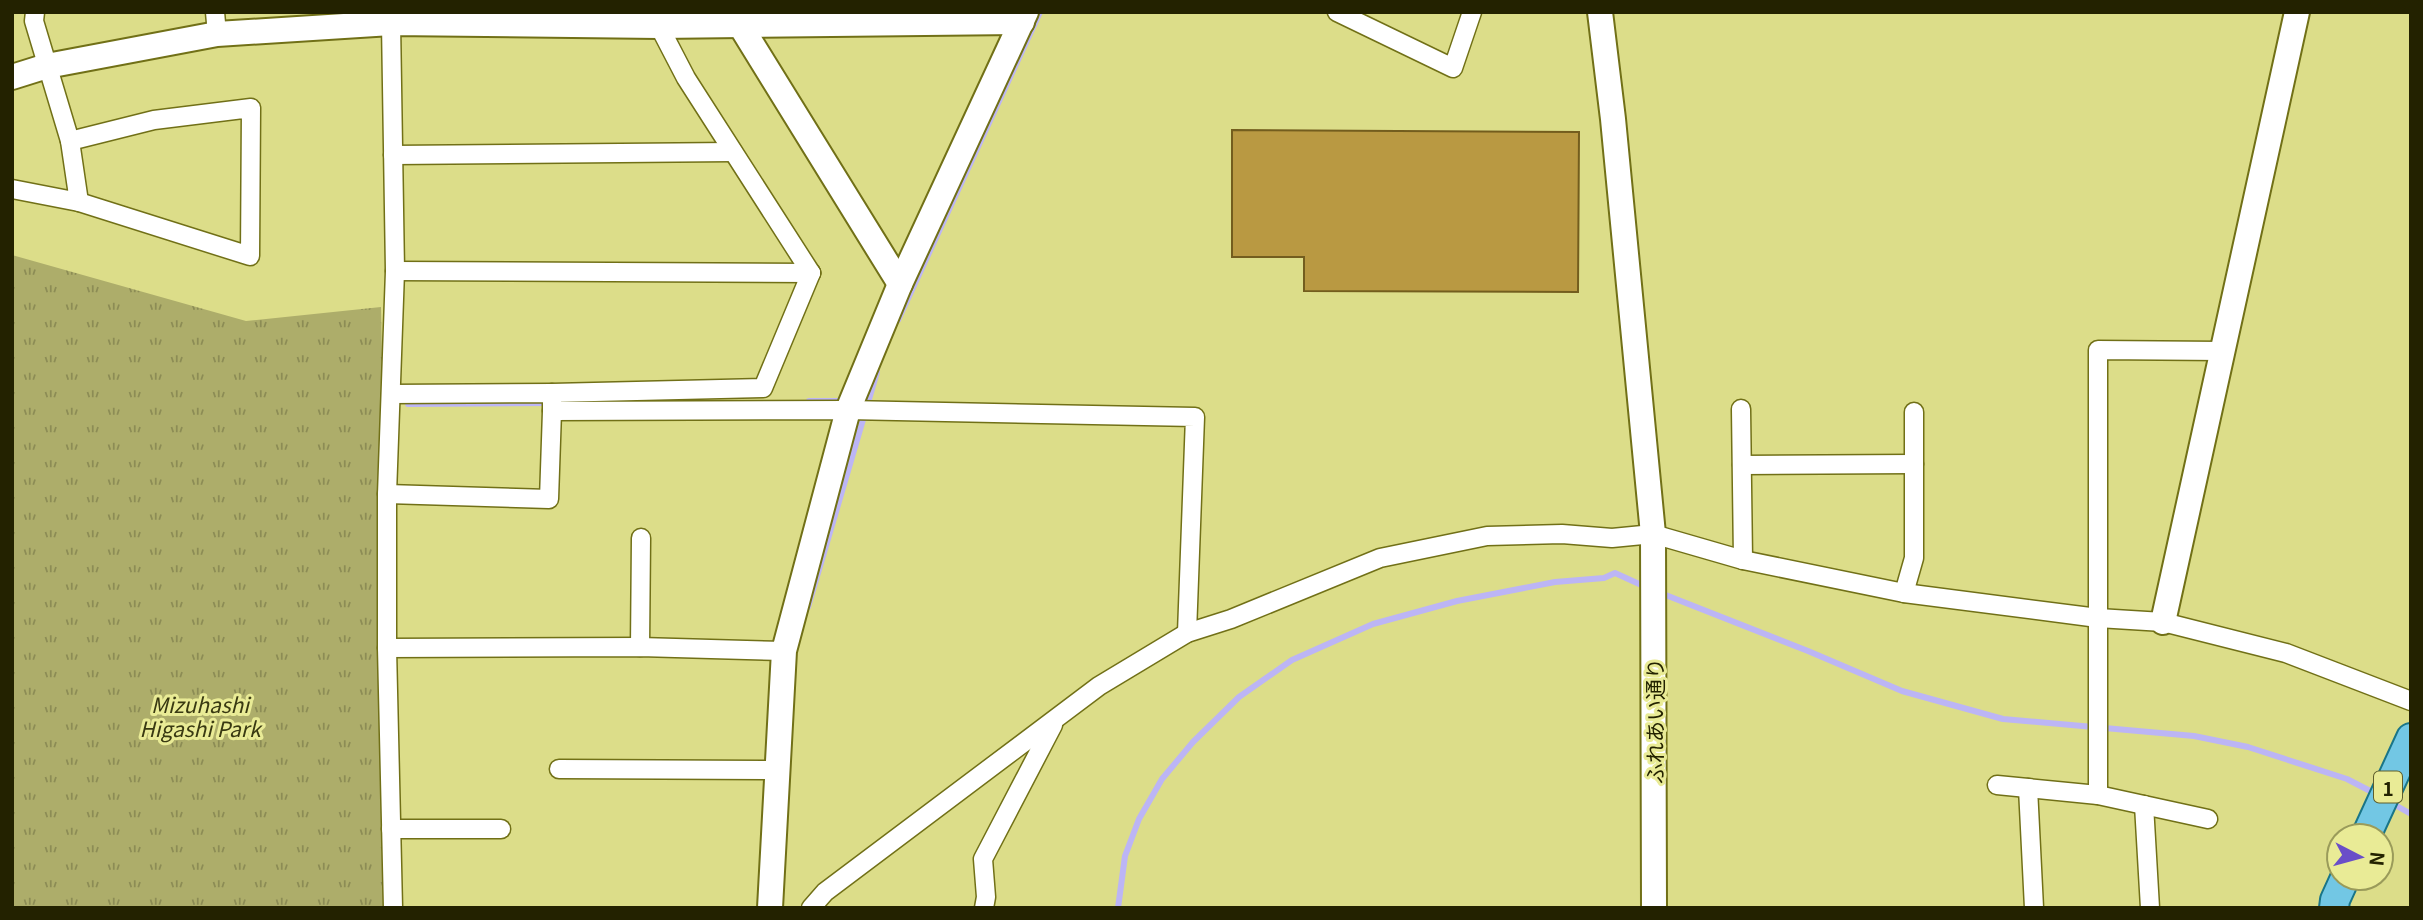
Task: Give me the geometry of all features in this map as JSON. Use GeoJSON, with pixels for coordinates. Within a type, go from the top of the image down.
{"type":"FeatureCollection","features":[{"type":"Feature","properties":{"kind":"main road","name":"1"},"geometry":{"type":"LineString","coordinates":[[2372,822],[2411,738]]}},
{"type":"Feature","properties":{"kind":"street"},"geometry":{"type":"LineString","coordinates":[[36,12],[34,21],[70,141],[79,202]]}},
{"type":"Feature","properties":{"kind":"street"},"geometry":{"type":"LineString","coordinates":[[1337,12],[1453,68],[1472,12]]}},
{"type":"Feature","properties":{"kind":"street","name":"ふれあい通り"},"geometry":{"type":"LineString","coordinates":[[1600,12],[1613,119],[1653,534],[1654,908]]}},
{"type":"Feature","properties":{"kind":"street"},"geometry":{"type":"LineString","coordinates":[[2163,622],[2297,12]]}},
{"type":"Feature","properties":{"kind":"street"},"geometry":{"type":"LineString","coordinates":[[12,77],[216,23],[396,18],[659,26],[731,19],[1024,17],[900,284],[848,410],[784,651],[770,908]]}},
{"type":"Feature","properties":{"kind":"street"},"geometry":{"type":"LineString","coordinates":[[393,908],[387,648],[387,494],[395,271],[393,155],[396,18]]}},
{"type":"Feature","properties":{"kind":"street"},"geometry":{"type":"LineString","coordinates":[[731,19],[900,284]]}},
{"type":"Feature","properties":{"kind":"street"},"geometry":{"type":"LineString","coordinates":[[659,26],[686,78],[811,273]]}},
{"type":"Feature","properties":{"kind":"street"},"geometry":{"type":"LineString","coordinates":[[12,189],[79,202],[250,256],[251,108],[154,120],[70,141]]}},
{"type":"Feature","properties":{"kind":"street"},"geometry":{"type":"LineString","coordinates":[[393,155],[733,152]]}},
{"type":"Feature","properties":{"kind":"street"},"geometry":{"type":"LineString","coordinates":[[395,271],[811,273]]}},
{"type":"Feature","properties":{"kind":"street"},"geometry":{"type":"LineString","coordinates":[[552,402],[763,388],[811,273]]}},
{"type":"Feature","properties":{"kind":"street"},"geometry":{"type":"LineString","coordinates":[[2098,795],[2098,350],[2222,351]]}},
{"type":"Feature","properties":{"kind":"street"},"geometry":{"type":"LineString","coordinates":[[391,394],[552,402],[1195,416],[1187,633]]}},
{"type":"Feature","properties":{"kind":"street"},"geometry":{"type":"LineString","coordinates":[[387,494],[549,499],[552,402]]}},
{"type":"Feature","properties":{"kind":"street"},"geometry":{"type":"LineString","coordinates":[[1741,409],[1743,560]]}},
{"type":"Feature","properties":{"kind":"street"},"geometry":{"type":"LineString","coordinates":[[1904,593],[1914,558],[1914,412]]}},
{"type":"Feature","properties":{"kind":"street"},"geometry":{"type":"LineString","coordinates":[[1742,466],[1914,464]]}},
{"type":"Feature","properties":{"kind":"street"},"geometry":{"type":"LineString","coordinates":[[811,908],[825,892],[1099,686],[1187,633],[1231,619],[1380,558],[1487,536],[1562,534],[1612,538],[1653,534],[1743,560],[1904,593],[2098,618],[2163,622],[2286,653],[2411,701]]}},
{"type":"Feature","properties":{"kind":"street"},"geometry":{"type":"LineString","coordinates":[[640,538],[640,647]]}},
{"type":"Feature","properties":{"kind":"street"},"geometry":{"type":"LineString","coordinates":[[387,648],[640,647],[784,651]]}},
{"type":"Feature","properties":{"kind":"street"},"geometry":{"type":"LineString","coordinates":[[984,908],[986,897],[983,859],[1056,719]]}},
{"type":"Feature","properties":{"kind":"street"},"geometry":{"type":"LineString","coordinates":[[559,769],[777,770]]}},
{"type":"Feature","properties":{"kind":"street"},"geometry":{"type":"LineString","coordinates":[[1997,785],[2098,795],[2208,819]]}},
{"type":"Feature","properties":{"kind":"street"},"geometry":{"type":"LineString","coordinates":[[2028,788],[2034,908]]}},
{"type":"Feature","properties":{"kind":"street"},"geometry":{"type":"LineString","coordinates":[[2144,805],[2150,908]]}},
{"type":"Feature","properties":{"kind":"street"},"geometry":{"type":"LineString","coordinates":[[391,829],[501,829]]}},
{"type":"Feature","properties":{"kind":"green space","name":"Mizuhashi Higashi Park"},"geometry":{"type":"Polygon","coordinates":[[[12,255],[246,321],[381,307],[393,908],[12,908],[12,255]]]}},
{"type":"Feature","properties":{"kind":"building"},"geometry":{"type":"Polygon","coordinates":[[[1232,130],[1579,132],[1578,292],[1304,291],[1304,257],[1232,257],[1232,130]]]}},
{"type":"Feature","properties":{"kind":"waterway"},"geometry":{"type":"LineString","coordinates":[[898,320],[1040,12]]}},
{"type":"Feature","properties":{"kind":"waterway"},"geometry":{"type":"LineString","coordinates":[[808,607],[877,372]]}},
{"type":"Feature","properties":{"kind":"waterway"},"geometry":{"type":"LineString","coordinates":[[809,401],[844,401]]}},
{"type":"Feature","properties":{"kind":"waterway"},"geometry":{"type":"LineString","coordinates":[[408,404],[550,403]]}},
{"type":"Feature","properties":{"kind":"waterway"},"geometry":{"type":"LineString","coordinates":[[1118,908],[1125,856],[1139,819],[1162,779],[1193,742],[1239,697],[1292,660],[1373,624],[1457,601],[1555,582],[1604,578],[1615,573],[1648,588]]}},
{"type":"Feature","properties":{"kind":"waterway"},"geometry":{"type":"LineString","coordinates":[[1658,592],[1902,691],[2003,719],[2194,736],[2248,747],[2347,779],[2376,794]]}},
{"type":"Feature","properties":{"kind":"waterway"},"geometry":{"type":"LineString","coordinates":[[2388,801],[2411,814]]}}]}
